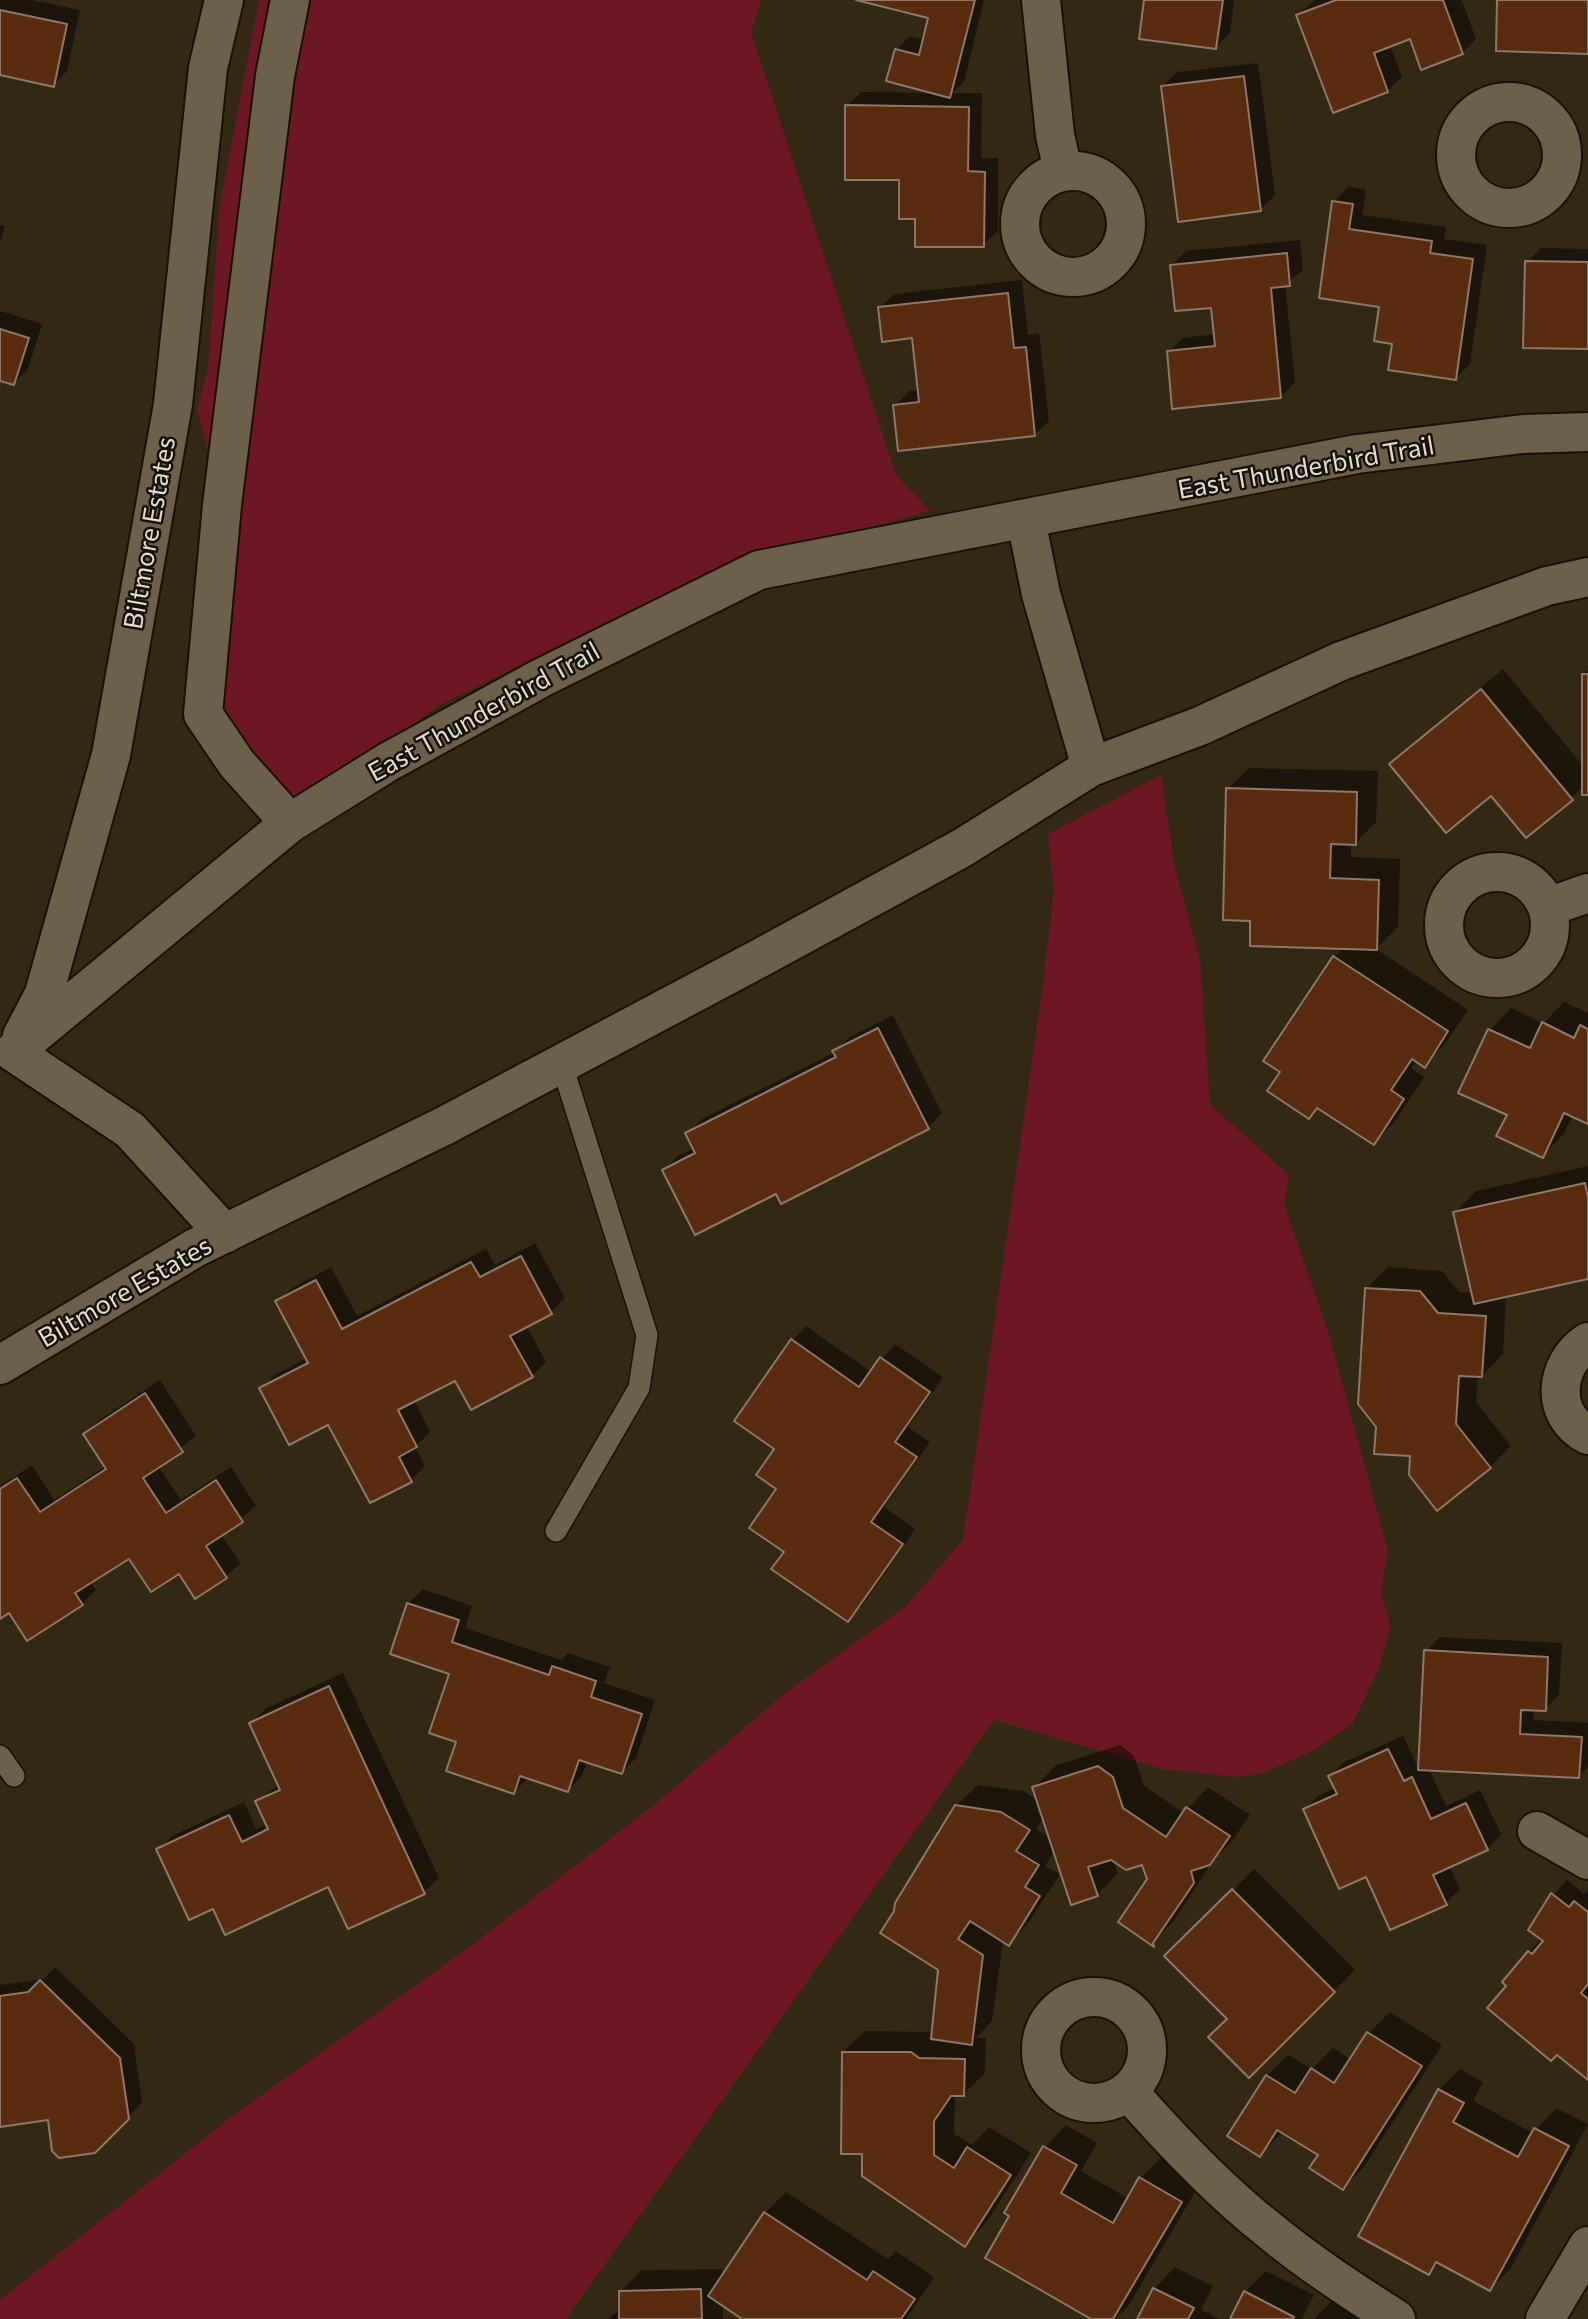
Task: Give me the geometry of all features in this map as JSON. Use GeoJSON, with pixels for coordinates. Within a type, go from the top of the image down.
{"type":"FeatureCollection","features":[{"type":"Feature","properties":{"kind":"street","name":"Biltmore Estates"},"geometry":{"type":"LineString","coordinates":[[0,1365],[195,1248],[225,1234],[130,1129],[7,1059],[44,994],[111,755],[173,404],[208,68],[224,0]]}},
{"type":"Feature","properties":{"kind":"street"},"geometry":{"type":"LineString","coordinates":[[290,0],[275,76],[224,491],[203,714],[237,764],[290,823]]}},
{"type":"Feature","properties":{"kind":"street"},"geometry":{"type":"LineString","coordinates":[[1041,0],[1055,135],[1063,172]]}},
{"type":"Feature","properties":{"kind":"street","name":"East Thunderbird Trail"},"geometry":{"type":"LineString","coordinates":[[7,1059],[290,823],[388,762],[541,678],[759,570],[1357,454],[1522,434],[1588,432]]}},
{"type":"Feature","properties":{"kind":"street"},"geometry":{"type":"LineString","coordinates":[[1027,520],[1041,594],[1091,768]]}},
{"type":"Feature","properties":{"kind":"street"},"geometry":{"type":"LineString","coordinates":[[225,1234],[444,1126],[962,848],[1091,768],[1200,726],[1341,661],[1547,586],[1588,578]]}},
{"type":"Feature","properties":{"kind":"street"},"geometry":{"type":"LineString","coordinates":[[1548,907],[1588,893]]}},
{"type":"Feature","properties":{"kind":"street"},"geometry":{"type":"LineString","coordinates":[[1588,1342],[1573,1353],[1564,1367],[1559,1384],[1561,1403],[1569,1419],[1588,1435]]}},
{"type":"Feature","properties":{"kind":"street"},"geometry":{"type":"LineString","coordinates":[[1537,1831],[1588,1860]]}},
{"type":"Feature","properties":{"kind":"street"},"geometry":{"type":"LineString","coordinates":[[1128,2091],[1159,2127],[1267,2229],[1327,2274],[1396,2319]]}},
{"type":"Feature","properties":{"kind":"street"},"geometry":{"type":"LineString","coordinates":[[1545,2319],[1588,2246]]}},
{"type":"Feature","properties":{"kind":"lane"},"geometry":{"type":"LineString","coordinates":[[556,1531],[639,1388],[647,1335],[561,1062]]}},
{"type":"Feature","properties":{"kind":"lane"},"geometry":{"type":"LineString","coordinates":[[0,1756],[13,1776]]}},
{"type":"Feature","properties":{"kind":"shaded area"},"geometry":{"type":"Polygon","coordinates":[[[259,0],[761,0],[751,33],[896,475],[930,511],[754,559],[629,612],[436,707],[290,823],[203,714],[222,505],[197,410],[208,369],[220,204],[259,0]]]}},
{"type":"Feature","properties":{"kind":"shaded area"},"geometry":{"type":"Polygon","coordinates":[[[1161,775],[1175,869],[1200,960],[1210,1105],[1289,1175],[1284,1204],[1329,1335],[1388,1551],[1381,1591],[1391,1628],[1378,1670],[1353,1723],[1315,1750],[1261,1774],[1237,1777],[1162,1769],[994,1720],[566,2319],[0,2319],[0,2300],[239,2111],[467,1949],[654,1805],[784,1694],[905,1607],[963,1540],[1042,992],[1054,891],[1048,834],[1161,775]]]}},
{"type":"Feature","properties":{"kind":"building"},"geometry":{"type":"Polygon","coordinates":[[[856,0],[975,0],[950,98],[886,81],[895,49],[919,55],[928,18],[856,0]]]}},
{"type":"Feature","properties":{"kind":"building"},"geometry":{"type":"Polygon","coordinates":[[[1144,0],[1223,0],[1216,49],[1139,39],[1144,0]]]}},
{"type":"Feature","properties":{"kind":"building"},"geometry":{"type":"Polygon","coordinates":[[[1336,0],[1443,0],[1463,54],[1421,70],[1410,39],[1374,53],[1388,92],[1333,113],[1296,15],[1336,0]]]}},
{"type":"Feature","properties":{"kind":"building"},"geometry":{"type":"Polygon","coordinates":[[[1497,0],[1588,0],[1588,54],[1496,51],[1497,0]]]}},
{"type":"Feature","properties":{"kind":"building"},"geometry":{"type":"Polygon","coordinates":[[[0,10],[67,24],[54,87],[0,75],[0,10]]]}},
{"type":"Feature","properties":{"kind":"building"},"geometry":{"type":"Polygon","coordinates":[[[1244,76],[1261,211],[1178,222],[1161,86],[1244,76]]]}},
{"type":"Feature","properties":{"kind":"building"},"geometry":{"type":"Polygon","coordinates":[[[845,105],[969,107],[968,171],[985,172],[984,247],[915,247],[915,219],[899,219],[899,180],[845,180],[845,105]]]}},
{"type":"Feature","properties":{"kind":"building"},"geometry":{"type":"Polygon","coordinates":[[[1332,201],[1353,204],[1349,229],[1432,241],[1430,253],[1473,259],[1456,380],[1388,370],[1392,344],[1374,341],[1379,307],[1319,298],[1332,201]]]}},
{"type":"Feature","properties":{"kind":"building"},"geometry":{"type":"Polygon","coordinates":[[[1287,253],[1290,286],[1271,288],[1281,398],[1172,409],[1167,351],[1215,346],[1211,308],[1175,311],[1170,265],[1287,253]]]}},
{"type":"Feature","properties":{"kind":"building"},"geometry":{"type":"Polygon","coordinates":[[[1525,261],[1588,262],[1588,349],[1523,348],[1525,261]]]}},
{"type":"Feature","properties":{"kind":"building"},"geometry":{"type":"Polygon","coordinates":[[[1008,293],[1014,348],[1026,347],[1035,436],[898,451],[893,405],[919,402],[912,338],[882,342],[878,307],[1008,293]]]}},
{"type":"Feature","properties":{"kind":"building"},"geometry":{"type":"Polygon","coordinates":[[[0,329],[29,338],[14,385],[0,381],[0,329]]]}},
{"type":"Feature","properties":{"kind":"building"},"geometry":{"type":"Polygon","coordinates":[[[1582,674],[1588,674],[1588,795],[1582,795],[1582,674]]]}},
{"type":"Feature","properties":{"kind":"building"},"geometry":{"type":"Polygon","coordinates":[[[1481,689],[1573,800],[1526,838],[1491,796],[1446,833],[1389,764],[1481,689]]]}},
{"type":"Feature","properties":{"kind":"building"},"geometry":{"type":"Polygon","coordinates":[[[1226,788],[1357,792],[1356,845],[1331,844],[1330,878],[1379,880],[1377,950],[1250,946],[1250,921],[1223,920],[1226,788]]]}},
{"type":"Feature","properties":{"kind":"building"},"geometry":{"type":"Polygon","coordinates":[[[1333,956],[1448,1031],[1425,1068],[1412,1059],[1391,1090],[1404,1099],[1374,1145],[1317,1108],[1309,1119],[1267,1091],[1280,1072],[1263,1061],[1333,956]]]}},
{"type":"Feature","properties":{"kind":"building"},"geometry":{"type":"Polygon","coordinates":[[[1542,1022],[1574,1038],[1580,1025],[1588,1029],[1588,1124],[1564,1113],[1543,1158],[1496,1136],[1507,1115],[1458,1093],[1488,1029],[1530,1048],[1542,1022]]]}},
{"type":"Feature","properties":{"kind":"building"},"geometry":{"type":"Polygon","coordinates":[[[878,1028],[929,1129],[781,1204],[776,1194],[695,1235],[662,1170],[695,1153],[685,1133],[836,1057],[832,1051],[878,1028]]]}},
{"type":"Feature","properties":{"kind":"building"},"geometry":{"type":"Polygon","coordinates":[[[1585,1183],[1588,1197],[1588,1279],[1474,1304],[1453,1212],[1585,1183]]]}},
{"type":"Feature","properties":{"kind":"building"},"geometry":{"type":"Polygon","coordinates":[[[521,1256],[552,1314],[510,1336],[533,1377],[471,1410],[455,1381],[398,1410],[417,1447],[399,1457],[412,1482],[370,1503],[328,1425],[289,1445],[259,1388],[308,1363],[275,1301],[316,1280],[342,1329],[471,1262],[480,1277],[521,1256]]]}},
{"type":"Feature","properties":{"kind":"building"},"geometry":{"type":"Polygon","coordinates":[[[1365,1288],[1420,1291],[1438,1313],[1486,1316],[1482,1377],[1459,1376],[1456,1424],[1491,1468],[1437,1511],[1409,1475],[1410,1456],[1374,1454],[1376,1427],[1358,1404],[1365,1288]]]}},
{"type":"Feature","properties":{"kind":"building"},"geometry":{"type":"Polygon","coordinates":[[[791,1339],[859,1387],[880,1357],[930,1392],[895,1442],[917,1457],[871,1522],[903,1544],[848,1622],[771,1569],[784,1552],[749,1528],[776,1489],[756,1475],[774,1449],[734,1421],[791,1339]]]}},
{"type":"Feature","properties":{"kind":"building"},"geometry":{"type":"Polygon","coordinates":[[[145,1393],[183,1452],[143,1478],[166,1513],[216,1480],[243,1522],[206,1546],[227,1578],[195,1599],[179,1574],[151,1592],[129,1559],[75,1593],[83,1605],[27,1641],[9,1613],[0,1619],[0,1489],[17,1478],[40,1512],[106,1469],[83,1434],[145,1393]]]}},
{"type":"Feature","properties":{"kind":"building"},"geometry":{"type":"Polygon","coordinates":[[[407,1603],[459,1620],[452,1642],[549,1675],[552,1666],[596,1681],[591,1697],[642,1714],[622,1774],[579,1760],[568,1792],[520,1776],[514,1794],[446,1771],[456,1742],[429,1733],[449,1674],[390,1654],[407,1603]]]}},
{"type":"Feature","properties":{"kind":"building"},"geometry":{"type":"Polygon","coordinates":[[[1424,1650],[1548,1657],[1546,1711],[1521,1710],[1520,1734],[1582,1737],[1579,1778],[1418,1770],[1424,1650]]]}},
{"type":"Feature","properties":{"kind":"building"},"geometry":{"type":"Polygon","coordinates":[[[329,1686],[425,1894],[348,1929],[328,1887],[225,1935],[213,1909],[189,1920],[156,1849],[229,1815],[242,1842],[268,1829],[255,1801],[280,1790],[249,1723],[329,1686]]]}},
{"type":"Feature","properties":{"kind":"building"},"geometry":{"type":"Polygon","coordinates":[[[1388,1749],[1404,1781],[1412,1777],[1431,1819],[1466,1803],[1488,1850],[1433,1875],[1447,1905],[1390,1930],[1366,1877],[1339,1889],[1303,1809],[1337,1794],[1328,1776],[1388,1749]]]}},
{"type":"Feature","properties":{"kind":"building"},"geometry":{"type":"Polygon","coordinates":[[[1098,1766],[1113,1777],[1123,1808],[1166,1837],[1186,1807],[1230,1836],[1210,1865],[1191,1871],[1194,1883],[1153,1943],[1154,1947],[1118,1922],[1147,1879],[1142,1865],[1126,1870],[1111,1860],[1088,1867],[1098,1896],[1071,1905],[1032,1787],[1098,1766]]]}},
{"type":"Feature","properties":{"kind":"building"},"geometry":{"type":"Polygon","coordinates":[[[955,1805],[1001,1812],[1030,1830],[1016,1851],[1039,1865],[1025,1887],[1040,1896],[1009,1946],[970,1921],[958,1939],[983,1955],[972,2045],[931,2039],[938,1970],[880,1933],[894,1911],[895,1903],[955,1805]]]}},
{"type":"Feature","properties":{"kind":"building"},"geometry":{"type":"Polygon","coordinates":[[[1232,1889],[1335,1992],[1249,2078],[1208,2037],[1227,2019],[1164,1956],[1232,1889]]]}},
{"type":"Feature","properties":{"kind":"building"},"geometry":{"type":"Polygon","coordinates":[[[1551,1893],[1569,1907],[1574,1901],[1588,1912],[1588,1984],[1581,1993],[1588,1999],[1588,2080],[1557,2055],[1551,2061],[1487,2008],[1506,1986],[1502,1982],[1528,1951],[1532,1954],[1543,1941],[1528,1930],[1551,1893]]]}},
{"type":"Feature","properties":{"kind":"building"},"geometry":{"type":"Polygon","coordinates":[[[40,1980],[120,2058],[129,2119],[95,2153],[59,2158],[52,2151],[48,2120],[0,2127],[0,1996],[28,1992],[40,1980]]]}},
{"type":"Feature","properties":{"kind":"building"},"geometry":{"type":"Polygon","coordinates":[[[1367,2032],[1422,2066],[1343,2190],[1309,2168],[1318,2155],[1277,2130],[1260,2157],[1227,2136],[1266,2075],[1295,2093],[1311,2068],[1334,2083],[1367,2032]]]}},
{"type":"Feature","properties":{"kind":"building"},"geometry":{"type":"Polygon","coordinates":[[[842,2052],[911,2052],[919,2058],[965,2059],[964,2096],[951,2096],[934,2121],[934,2155],[954,2168],[967,2147],[1011,2175],[965,2247],[862,2176],[862,2154],[841,2154],[842,2052]]]}},
{"type":"Feature","properties":{"kind":"building"},"geometry":{"type":"Polygon","coordinates":[[[1438,2089],[1464,2103],[1453,2122],[1518,2157],[1534,2128],[1569,2146],[1490,2291],[1436,2262],[1429,2275],[1358,2236],[1438,2089]]]}},
{"type":"Feature","properties":{"kind":"building"},"geometry":{"type":"Polygon","coordinates":[[[1043,2146],[1077,2165],[1061,2193],[1113,2223],[1139,2177],[1182,2202],[1113,2319],[1091,2319],[985,2258],[1009,2216],[1004,2213],[1043,2146]]]}},
{"type":"Feature","properties":{"kind":"building"},"geometry":{"type":"Polygon","coordinates":[[[764,2212],[867,2280],[873,2271],[915,2299],[901,2319],[742,2319],[708,2296],[764,2212]]]}},
{"type":"Feature","properties":{"kind":"building"},"geometry":{"type":"Polygon","coordinates":[[[1153,2288],[1194,2308],[1188,2319],[1137,2319],[1153,2288]]]}},
{"type":"Feature","properties":{"kind":"building"},"geometry":{"type":"Polygon","coordinates":[[[701,2289],[702,2319],[619,2319],[619,2291],[701,2289]]]}},
{"type":"Feature","properties":{"kind":"building"},"geometry":{"type":"Polygon","coordinates":[[[1244,2291],[1294,2317],[1293,2319],[1230,2319],[1244,2291]]]}}]}
